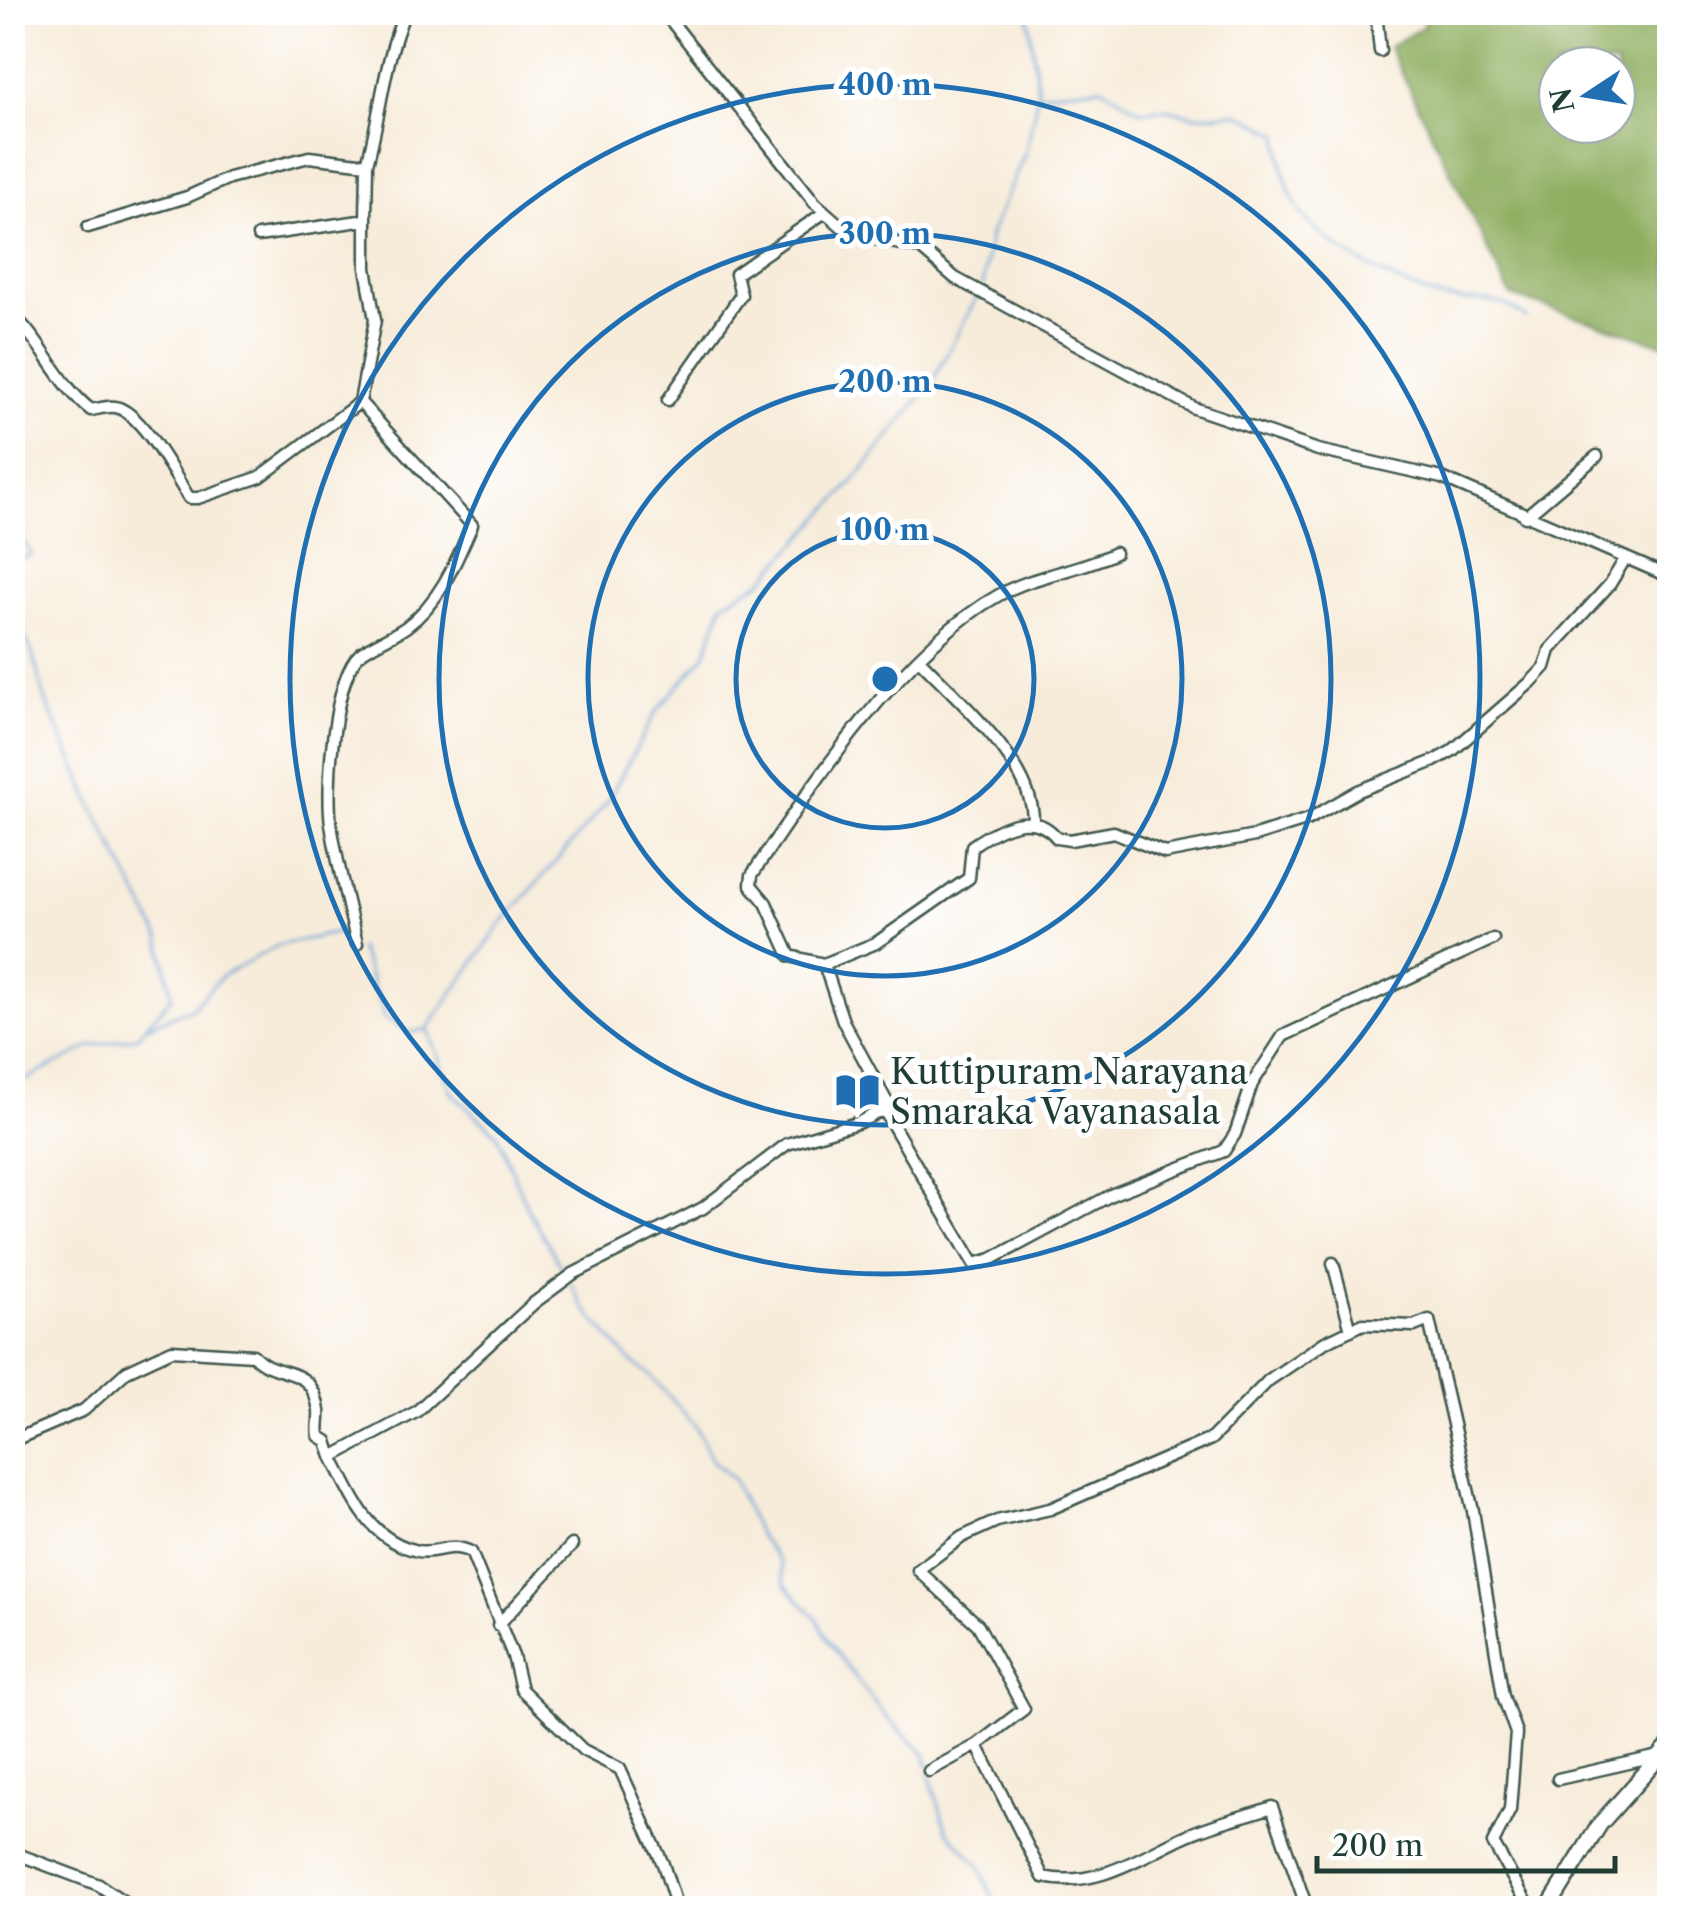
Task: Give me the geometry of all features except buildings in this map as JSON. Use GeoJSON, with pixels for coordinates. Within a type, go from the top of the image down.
{"type":"FeatureCollection","features":[{"type":"Feature","properties":{"kind":"main road"},"geometry":{"type":"LineString","coordinates":[[1548,1908],[1600,1824],[1656,1756],[1670,1745]]}},
{"type":"Feature","properties":{"kind":"street"},"geometry":{"type":"LineString","coordinates":[[12,314],[37,340],[71,394],[91,410],[112,406],[125,410],[156,444],[189,498],[260,476],[360,402],[375,320],[366,268],[367,164],[381,108],[386,55],[405,12]]}},
{"type":"Feature","properties":{"kind":"street"},"geometry":{"type":"LineString","coordinates":[[664,12],[825,212],[850,234],[920,248],[970,286],[1194,408],[1318,450],[1442,478],[1670,577]]}},
{"type":"Feature","properties":{"kind":"street"},"geometry":{"type":"LineString","coordinates":[[1376,12],[1380,51]]}},
{"type":"Feature","properties":{"kind":"street"},"geometry":{"type":"LineString","coordinates":[[88,227],[187,196],[229,178],[310,157],[367,164]]}},
{"type":"Feature","properties":{"kind":"street"},"geometry":{"type":"LineString","coordinates":[[668,400],[741,295],[736,274],[825,212]]}},
{"type":"Feature","properties":{"kind":"street"},"geometry":{"type":"LineString","coordinates":[[258,236],[366,220]]}},
{"type":"Feature","properties":{"kind":"street"},"geometry":{"type":"LineString","coordinates":[[357,944],[330,822],[337,719],[348,669],[362,653],[406,626],[425,609],[450,576],[472,526],[360,402]]}},
{"type":"Feature","properties":{"kind":"street"},"geometry":{"type":"LineString","coordinates":[[1525,517],[1597,456]]}},
{"type":"Feature","properties":{"kind":"street"},"geometry":{"type":"LineString","coordinates":[[1115,553],[1086,567],[1004,592],[970,612],[920,660],[823,766],[752,875],[751,885],[766,902],[790,956],[824,964],[876,943],[969,878],[972,846],[987,836],[1034,821],[1046,824],[1058,838],[1070,840],[1114,832],[1164,853],[1255,836],[1310,818],[1358,791],[1452,751],[1545,667],[1550,650],[1627,560]]}},
{"type":"Feature","properties":{"kind":"street"},"geometry":{"type":"LineString","coordinates":[[920,660],[998,742],[1034,801],[1034,821]]}},
{"type":"Feature","properties":{"kind":"street"},"geometry":{"type":"LineString","coordinates":[[884,1110],[974,1264],[992,1260],[1113,1194],[1224,1150],[1235,1134],[1252,1084],[1283,1036],[1492,939]]}},
{"type":"Feature","properties":{"kind":"street"},"geometry":{"type":"LineString","coordinates":[[332,1456],[416,1412],[573,1274],[703,1208],[787,1144],[889,1106],[843,1020],[824,964]]}},
{"type":"Feature","properties":{"kind":"street"},"geometry":{"type":"LineString","coordinates":[[1333,1263],[1350,1330]]}},
{"type":"Feature","properties":{"kind":"street"},"geometry":{"type":"LineString","coordinates":[[929,1771],[977,1744],[1024,1709],[978,1624],[918,1570],[962,1538],[997,1521],[1050,1509],[1211,1439],[1269,1380],[1325,1342],[1363,1324],[1414,1326],[1429,1320],[1473,1511],[1503,1696],[1516,1733],[1510,1810],[1493,1843],[1530,1908]]}},
{"type":"Feature","properties":{"kind":"street"},"geometry":{"type":"LineString","coordinates":[[12,1441],[84,1410],[127,1371],[187,1348],[253,1356],[262,1365],[300,1374],[312,1390],[320,1412],[319,1436],[327,1442],[365,1522],[392,1542],[423,1552],[452,1544],[471,1552],[513,1656],[521,1689],[583,1750],[620,1769],[663,1864],[677,1908]]}},
{"type":"Feature","properties":{"kind":"street"},"geometry":{"type":"LineString","coordinates":[[498,1625],[572,1545]]}},
{"type":"Feature","properties":{"kind":"street"},"geometry":{"type":"LineString","coordinates":[[977,1744],[1043,1877],[1055,1880],[1123,1870],[1184,1836],[1272,1807],[1307,1908]]}},
{"type":"Feature","properties":{"kind":"street"},"geometry":{"type":"LineString","coordinates":[[1558,1779],[1656,1756]]}},
{"type":"Feature","properties":{"kind":"street"},"geometry":{"type":"LineString","coordinates":[[12,1852],[98,1885],[133,1908]]}},
{"type":"Feature","properties":{"kind":"green space"},"geometry":{"type":"Polygon","coordinates":[[[1423,13],[1669,13],[1669,346],[1511,296],[1389,47],[1424,26],[1423,13]]]}},
{"type":"Feature","properties":{"kind":"waterway"},"geometry":{"type":"LineString","coordinates":[[983,286],[990,234],[1026,151],[1038,93],[1028,12]]}},
{"type":"Feature","properties":{"kind":"waterway"},"geometry":{"type":"LineString","coordinates":[[1040,93],[1102,87],[1140,111],[1166,109],[1196,116],[1238,113],[1279,134],[1285,176],[1294,201],[1319,232],[1337,246],[1379,273],[1421,291],[1452,299],[1494,302],[1526,318]]}},
{"type":"Feature","properties":{"kind":"waterway"},"geometry":{"type":"LineString","coordinates":[[359,948],[385,1018],[410,1033],[427,1029],[503,922],[605,805],[656,712],[705,655],[723,603],[762,581],[854,481],[931,384],[979,293]]}},
{"type":"Feature","properties":{"kind":"waterway"},"geometry":{"type":"LineString","coordinates":[[12,527],[32,554],[12,563]]}},
{"type":"Feature","properties":{"kind":"waterway"},"geometry":{"type":"LineString","coordinates":[[12,617],[31,649],[45,699],[93,807],[160,938],[172,997],[136,1037],[92,1046],[21,1082],[12,1092]]}},
{"type":"Feature","properties":{"kind":"waterway"},"geometry":{"type":"LineString","coordinates":[[145,1027],[192,1008],[222,976],[279,945],[341,932],[350,939]]}},
{"type":"Feature","properties":{"kind":"waterway"},"geometry":{"type":"LineString","coordinates":[[427,1029],[452,1093],[497,1134],[528,1210],[566,1275]]}},
{"type":"Feature","properties":{"kind":"waterway"},"geometry":{"type":"LineString","coordinates":[[570,1282],[583,1306],[629,1360],[650,1375],[697,1428],[712,1460],[733,1479],[758,1534],[780,1563],[785,1585],[817,1619],[830,1644],[885,1716],[925,1754],[928,1766]]}},
{"type":"Feature","properties":{"kind":"waterway"},"geometry":{"type":"LineString","coordinates":[[929,1774],[947,1831],[979,1865],[993,1898],[1005,1908]]}},
{"type":"Feature","properties":{"kind":"place","name":"Kuttipuram Narayana Smaraka Vayanasala"},"geometry":{"type":"Point","coordinates":[857,1092]}}]}
